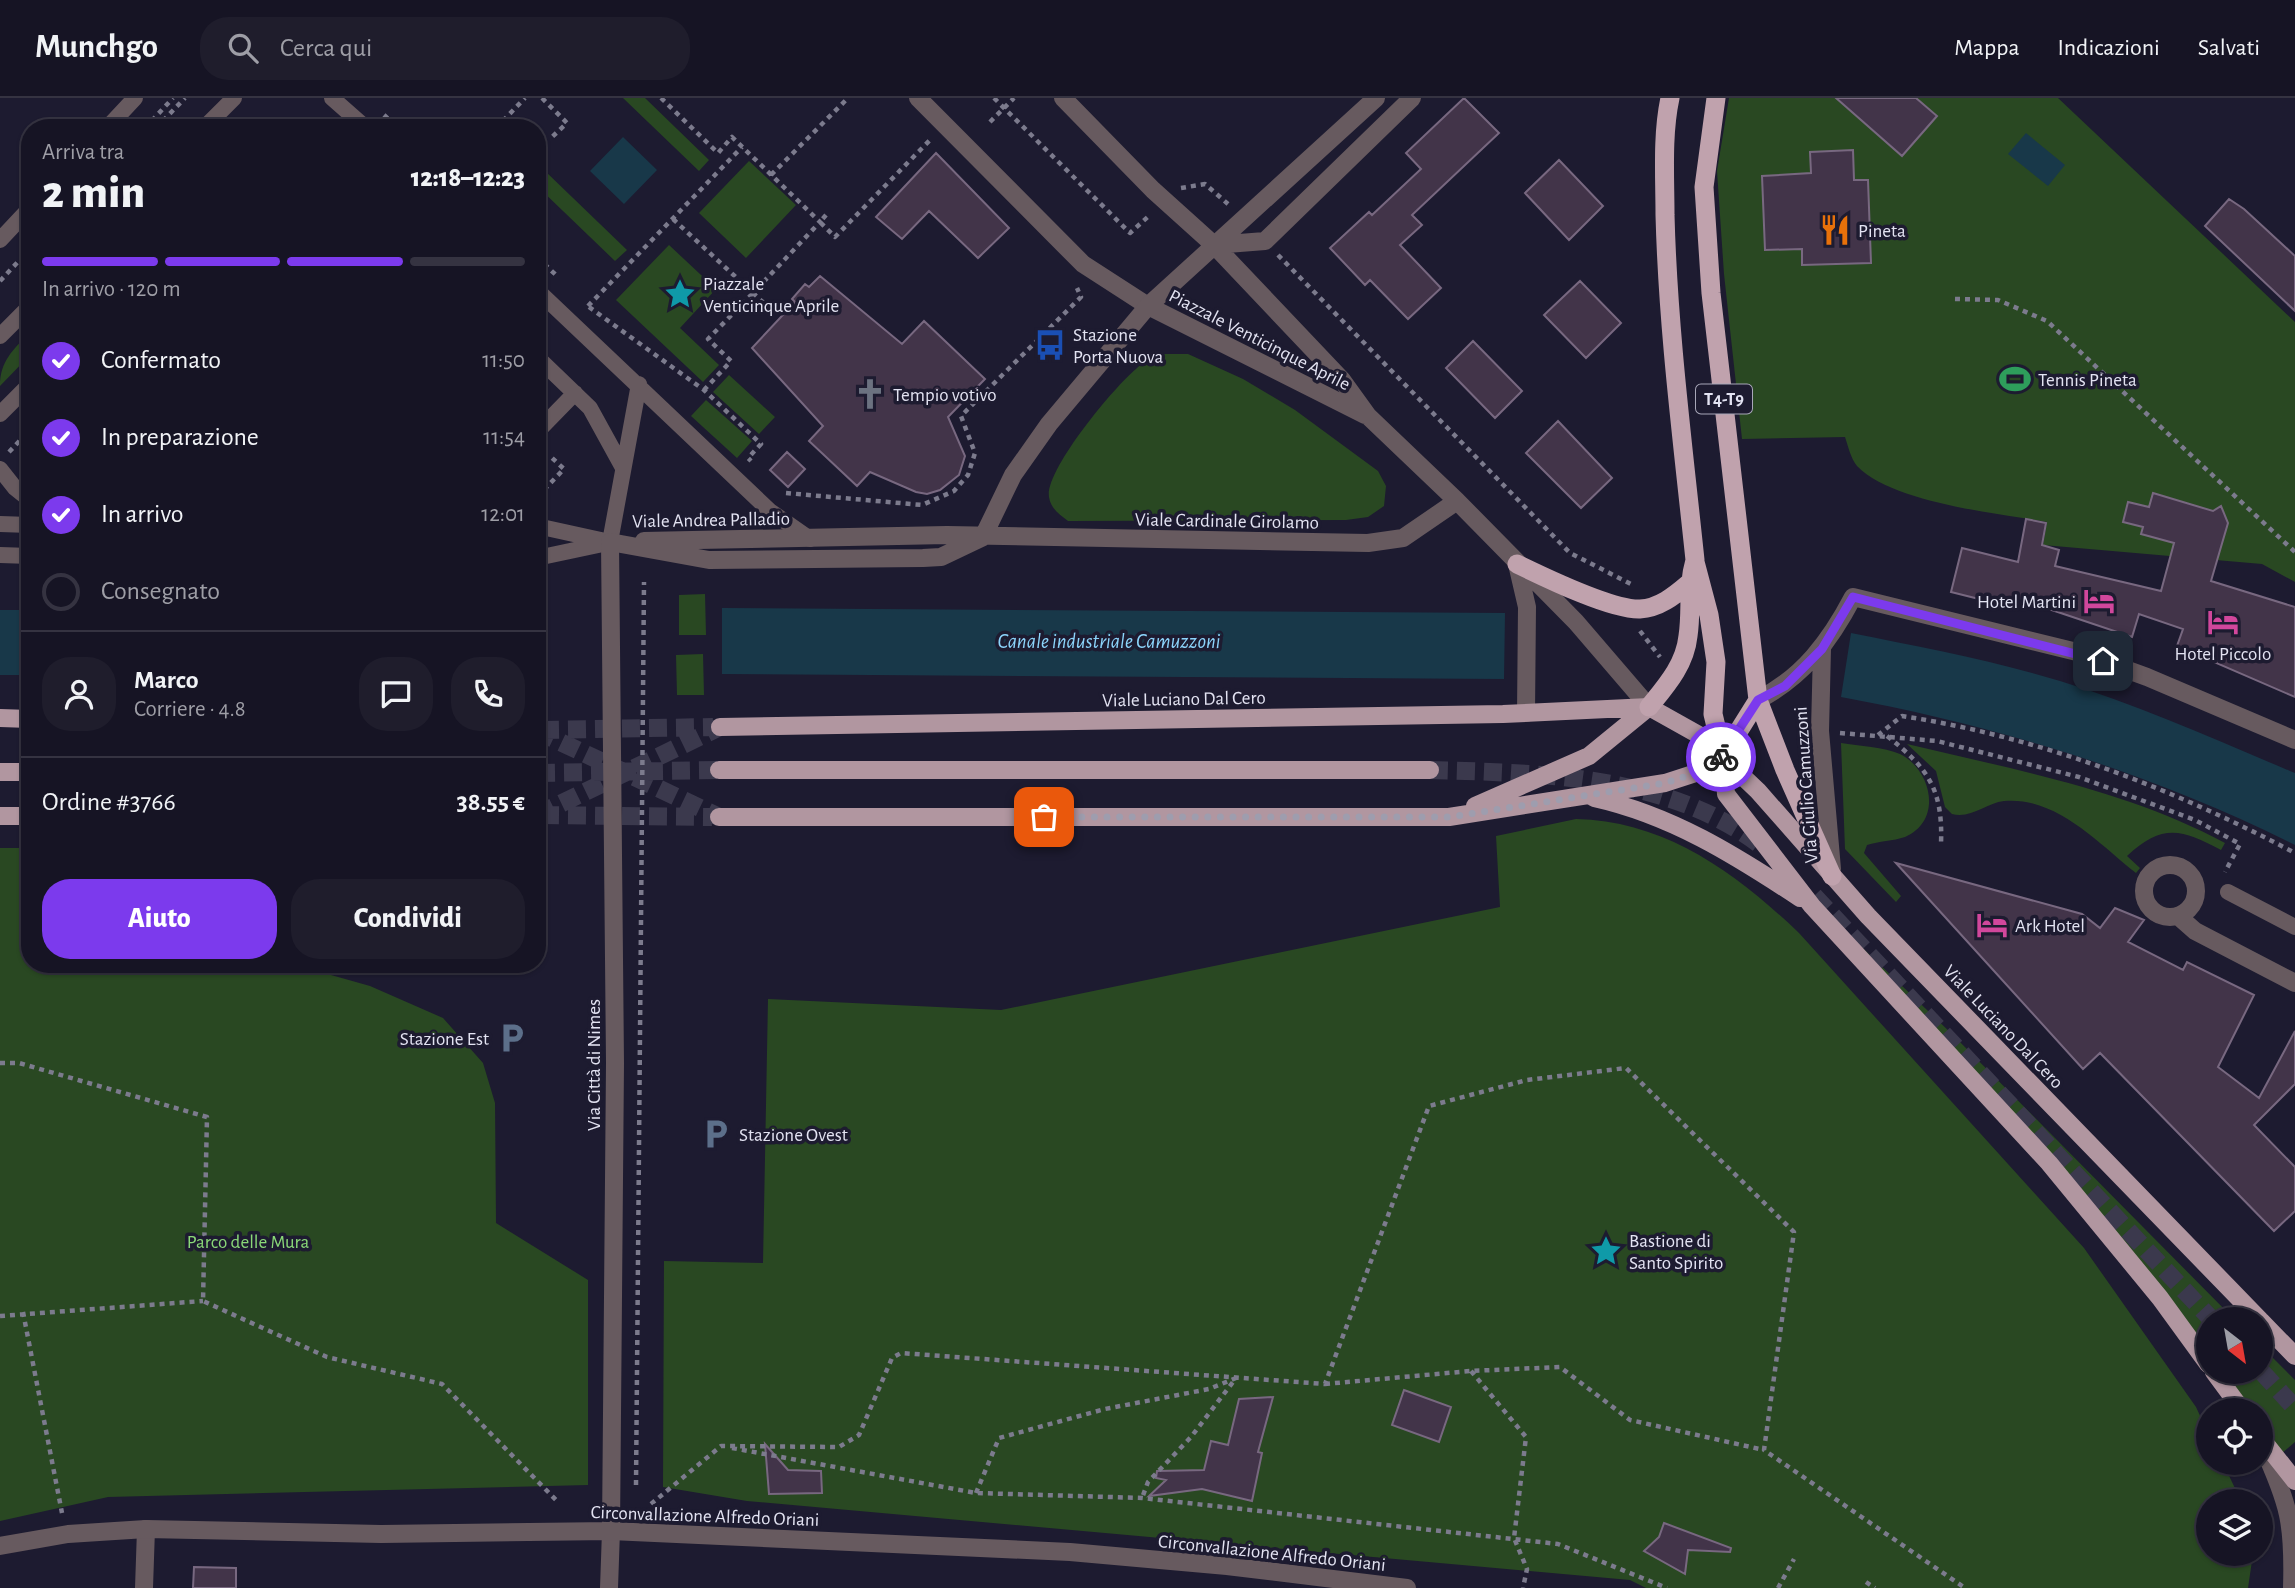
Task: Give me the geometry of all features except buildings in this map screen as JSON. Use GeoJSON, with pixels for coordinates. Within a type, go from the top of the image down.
{"type":"FeatureCollection","features":[{"type":"Feature","properties":{"kind":"highway","name":"T4-T9"},"geometry":{"type":"LineString","coordinates":[[1670,98],[1667,113],[1665,194],[1667,280],[1695,560],[1709,615],[1716,662],[1713,714],[1723,757]]}},
{"type":"Feature","properties":{"kind":"highway","name":"T4-T9"},"geometry":{"type":"LineString","coordinates":[[1716,98],[1704,187],[1709,266],[1758,700],[1785,770],[1832,876]]}},
{"type":"Feature","properties":{"kind":"highway","name":"T4-T9"},"geometry":{"type":"LineString","coordinates":[[1649,707],[1676,674],[1680,663],[1688,637],[1688,584],[1695,560]]}},
{"type":"Feature","properties":{"kind":"highway"},"geometry":{"type":"LineString","coordinates":[[1517,564],[1574,591],[1638,609],[1674,597],[1688,584]]}},
{"type":"Feature","properties":{"kind":"highway"},"geometry":{"type":"LineString","coordinates":[[1723,757],[1758,700]]}},
{"type":"Feature","properties":{"kind":"main road","name":"Viale Luciano Dal Cero"},"geometry":{"type":"LineString","coordinates":[[720,727],[1527,713],[1649,707],[1699,735],[1758,791],[1832,876],[2247,1307]]}},
{"type":"Feature","properties":{"kind":"main road"},"geometry":{"type":"LineString","coordinates":[[1450,817],[1589,756],[1649,707]]}},
{"type":"Feature","properties":{"kind":"main road"},"geometry":{"type":"LineString","coordinates":[[0,718],[21,719]]}},
{"type":"Feature","properties":{"kind":"main road"},"geometry":{"type":"LineString","coordinates":[[719,817],[1450,817],[1665,783],[1702,771],[1723,757],[1726,794],[1812,906],[2049,1163],[2160,1298],[2196,1348]]}},
{"type":"Feature","properties":{"kind":"main road"},"geometry":{"type":"LineString","coordinates":[[719,770],[1430,770]]}},
{"type":"Feature","properties":{"kind":"main road"},"geometry":{"type":"LineString","coordinates":[[0,772],[21,772]]}},
{"type":"Feature","properties":{"kind":"main road"},"geometry":{"type":"LineString","coordinates":[[1584,795],[1628,805],[1726,848],[1812,906]]}},
{"type":"Feature","properties":{"kind":"main road"},"geometry":{"type":"LineString","coordinates":[[0,816],[21,816]]}},
{"type":"Feature","properties":{"kind":"main road","name":"Viale Luciano Dal Cero"},"geometry":{"type":"LineString","coordinates":[[2273,1333],[2295,1356]]}},
{"type":"Feature","properties":{"kind":"main road"},"geometry":{"type":"LineString","coordinates":[[2273,1454],[2295,1481]]}},
{"type":"Feature","properties":{"kind":"street","name":"Piazzale Venticinque Aprile"},"geometry":{"type":"LineString","coordinates":[[918,98],[1083,264],[1148,306],[1368,416]]}},
{"type":"Feature","properties":{"kind":"street","name":"Piazzale Venticinque Aprile"},"geometry":{"type":"LineString","coordinates":[[1063,98],[1153,190],[1214,245],[1342,380],[1368,416],[1457,501],[1576,622],[1649,707]]}},
{"type":"Feature","properties":{"kind":"street"},"geometry":{"type":"LineString","coordinates":[[1343,125],[1355,98]]}},
{"type":"Feature","properties":{"kind":"street"},"geometry":{"type":"LineString","coordinates":[[983,537],[1013,475],[1049,424],[1148,306],[1343,125],[1376,98]]}},
{"type":"Feature","properties":{"kind":"street"},"geometry":{"type":"LineString","coordinates":[[1214,245],[1265,242],[1412,98]]}},
{"type":"Feature","properties":{"kind":"street","name":"Viale Cardinale Girolamo"},"geometry":{"type":"LineString","coordinates":[[983,537],[1368,543],[1403,538],[1457,501]]}},
{"type":"Feature","properties":{"kind":"street","name":"Viale Andrea Palladio"},"geometry":{"type":"LineString","coordinates":[[610,542],[710,537],[983,537]]}},
{"type":"Feature","properties":{"kind":"street","name":"Viale Andrea Palladio"},"geometry":{"type":"LineString","coordinates":[[610,542],[709,560],[942,558],[983,537]]}},
{"type":"Feature","properties":{"kind":"street","name":"Via Città di Nimes"},"geometry":{"type":"LineString","coordinates":[[609,1588],[615,1063],[610,542]]}},
{"type":"Feature","properties":{"kind":"street"},"geometry":{"type":"LineString","coordinates":[[1517,564],[1527,607],[1527,713]]}},
{"type":"Feature","properties":{"kind":"street","name":"Via Giulio Camuzzoni"},"geometry":{"type":"LineString","coordinates":[[1758,700],[1785,686],[1822,649],[1853,597],[2081,653],[2147,677],[2295,740]]}},
{"type":"Feature","properties":{"kind":"street","name":"Via Giulio Camuzzoni"},"geometry":{"type":"LineString","coordinates":[[1822,649],[1820,731],[1832,876]]}},
{"type":"Feature","properties":{"kind":"street"},"geometry":{"type":"LineString","coordinates":[[2178,916],[2195,931],[2295,983]]}},
{"type":"Feature","properties":{"kind":"street"},"geometry":{"type":"LineString","coordinates":[[2273,1467],[2286,1497],[2292,1521],[2292,1588]]}},
{"type":"Feature","properties":{"kind":"street"},"geometry":{"type":"LineString","coordinates":[[144,1588],[146,1529]]}},
{"type":"Feature","properties":{"kind":"street","name":"Circonvallazione Alfredo Oriani"},"geometry":{"type":"LineString","coordinates":[[0,1546],[68,1534],[146,1529],[381,1534],[611,1531],[1070,1552],[1227,1566],[1407,1588]]}},
{"type":"Feature","properties":{"kind":"lane"},"geometry":{"type":"LineString","coordinates":[[115,119],[135,98]]}},
{"type":"Feature","properties":{"kind":"lane"},"geometry":{"type":"LineString","coordinates":[[213,119],[234,98]]}},
{"type":"Feature","properties":{"kind":"lane"},"geometry":{"type":"LineString","coordinates":[[332,98],[356,119]]}},
{"type":"Feature","properties":{"kind":"lane"},"geometry":{"type":"LineString","coordinates":[[0,240],[21,218]]}},
{"type":"Feature","properties":{"kind":"lane"},"geometry":{"type":"LineString","coordinates":[[546,298],[770,511],[810,539]]}},
{"type":"Feature","properties":{"kind":"lane"},"geometry":{"type":"LineString","coordinates":[[0,336],[21,315]]}},
{"type":"Feature","properties":{"kind":"lane"},"geometry":{"type":"LineString","coordinates":[[546,366],[590,408],[623,468]]}},
{"type":"Feature","properties":{"kind":"lane"},"geometry":{"type":"LineString","coordinates":[[610,542],[639,384]]}},
{"type":"Feature","properties":{"kind":"lane"},"geometry":{"type":"LineString","coordinates":[[546,423],[575,393]]}},
{"type":"Feature","properties":{"kind":"lane"},"geometry":{"type":"LineString","coordinates":[[0,414],[21,394]]}},
{"type":"Feature","properties":{"kind":"lane"},"geometry":{"type":"LineString","coordinates":[[3,462],[15,488],[21,492]]}},
{"type":"Feature","properties":{"kind":"lane"},"geometry":{"type":"LineString","coordinates":[[0,524],[21,525]]}},
{"type":"Feature","properties":{"kind":"lane"},"geometry":{"type":"LineString","coordinates":[[546,528],[610,542]]}},
{"type":"Feature","properties":{"kind":"lane"},"geometry":{"type":"LineString","coordinates":[[546,556],[610,542]]}},
{"type":"Feature","properties":{"kind":"lane"},"geometry":{"type":"LineString","coordinates":[[0,555],[21,556]]}},
{"type":"Feature","properties":{"kind":"lane"},"geometry":{"type":"LineString","coordinates":[[2228,892],[2295,927]]}},
{"type":"Feature","properties":{"kind":"path"},"geometry":{"type":"LineString","coordinates":[[153,119],[173,98]]}},
{"type":"Feature","properties":{"kind":"path"},"geometry":{"type":"LineString","coordinates":[[165,119],[185,98]]}},
{"type":"Feature","properties":{"kind":"path"},"geometry":{"type":"LineString","coordinates":[[505,119],[525,98]]}},
{"type":"Feature","properties":{"kind":"path"},"geometry":{"type":"LineString","coordinates":[[542,98],[567,123],[551,138]]}},
{"type":"Feature","properties":{"kind":"path"},"geometry":{"type":"LineString","coordinates":[[661,98],[718,153],[732,137],[835,237],[930,140],[940,150]]}},
{"type":"Feature","properties":{"kind":"path"},"geometry":{"type":"LineString","coordinates":[[771,176],[848,98]]}},
{"type":"Feature","properties":{"kind":"path"},"geometry":{"type":"LineString","coordinates":[[994,98],[1130,233]]}},
{"type":"Feature","properties":{"kind":"path"},"geometry":{"type":"LineString","coordinates":[[990,122],[1014,98]]}},
{"type":"Feature","properties":{"kind":"path"},"geometry":{"type":"LineString","coordinates":[[589,307],[742,147]]}},
{"type":"Feature","properties":{"kind":"path"},"geometry":{"type":"LineString","coordinates":[[1182,188],[1205,184],[1220,195]]}},
{"type":"Feature","properties":{"kind":"path"},"geometry":{"type":"LineString","coordinates":[[704,390],[731,360],[708,339],[826,215]]}},
{"type":"Feature","properties":{"kind":"path"},"geometry":{"type":"LineString","coordinates":[[673,219],[769,308]]}},
{"type":"Feature","properties":{"kind":"path"},"geometry":{"type":"LineString","coordinates":[[1276,252],[1570,553],[1630,582],[1636,591]]}},
{"type":"Feature","properties":{"kind":"path"},"geometry":{"type":"LineString","coordinates":[[0,281],[21,259]]}},
{"type":"Feature","properties":{"kind":"path"},"geometry":{"type":"LineString","coordinates":[[546,266],[563,282]]}},
{"type":"Feature","properties":{"kind":"path"},"geometry":{"type":"LineString","coordinates":[[777,486],[787,495],[922,505],[954,491],[968,475],[975,453],[961,416],[1081,297],[1067,278]]}},
{"type":"Feature","properties":{"kind":"path"},"geometry":{"type":"LineString","coordinates":[[580,299],[704,390],[761,444],[748,458],[758,467]]}},
{"type":"Feature","properties":{"kind":"path"},"geometry":{"type":"LineString","coordinates":[[1955,299],[1998,300],[2047,321],[2295,552]]}},
{"type":"Feature","properties":{"kind":"path"},"geometry":{"type":"LineString","coordinates":[[3,462],[21,441]]}},
{"type":"Feature","properties":{"kind":"path"},"geometry":{"type":"LineString","coordinates":[[546,488],[564,469],[550,456]]}},
{"type":"Feature","properties":{"kind":"path"},"geometry":{"type":"LineString","coordinates":[[636,1490],[644,582]]}},
{"type":"Feature","properties":{"kind":"path"},"geometry":{"type":"LineString","coordinates":[[1640,624],[1640,633],[1665,663]]}},
{"type":"Feature","properties":{"kind":"path"},"geometry":{"type":"LineString","coordinates":[[1877,735],[1902,716],[1976,729],[2082,759],[2243,826],[2295,853]]}},
{"type":"Feature","properties":{"kind":"path"},"geometry":{"type":"LineString","coordinates":[[1820,731],[1937,741],[2079,777],[2194,820],[2240,844],[2224,874]]}},
{"type":"Feature","properties":{"kind":"path"},"geometry":{"type":"LineString","coordinates":[[1887,736],[1924,768],[1936,792],[1942,817],[1941,844]]}},
{"type":"Feature","properties":{"kind":"path"},"geometry":{"type":"LineString","coordinates":[[0,1063],[19,1063],[207,1117],[203,1301]]}},
{"type":"Feature","properties":{"kind":"path"},"geometry":{"type":"LineString","coordinates":[[1325,1384],[1429,1106],[1527,1080],[1626,1068],[1794,1232],[1764,1450]]}},
{"type":"Feature","properties":{"kind":"path"},"geometry":{"type":"LineString","coordinates":[[0,1316],[23,1312],[203,1301],[327,1357],[442,1384],[556,1501]]}},
{"type":"Feature","properties":{"kind":"path"},"geometry":{"type":"LineString","coordinates":[[23,1312],[62,1513]]}},
{"type":"Feature","properties":{"kind":"path"},"geometry":{"type":"LineString","coordinates":[[651,1504],[720,1446],[839,1447],[859,1434],[892,1358],[901,1353],[1325,1384],[1470,1371],[1560,1367],[1630,1420],[1764,1450],[1965,1588]]}},
{"type":"Feature","properties":{"kind":"path"},"geometry":{"type":"LineString","coordinates":[[1470,1371],[1526,1437],[1514,1538],[1527,1569],[1523,1588]]}},
{"type":"Feature","properties":{"kind":"path"},"geometry":{"type":"LineString","coordinates":[[976,1493],[999,1438],[1105,1409],[1209,1389],[1236,1378]]}},
{"type":"Feature","properties":{"kind":"path"},"geometry":{"type":"LineString","coordinates":[[1142,1497],[1148,1482],[1191,1437],[1236,1378]]}},
{"type":"Feature","properties":{"kind":"path"},"geometry":{"type":"LineString","coordinates":[[720,1446],[976,1493],[1142,1497],[1558,1544],[1667,1588]]}},
{"type":"Feature","properties":{"kind":"path"},"geometry":{"type":"LineString","coordinates":[[1778,1588],[1794,1559]]}},
{"type":"Feature","properties":{"kind":"path"},"geometry":{"type":"LineString","coordinates":[[1866,1581],[1875,1588]]}},
{"type":"Feature","properties":{"kind":"green space"},"geometry":{"type":"Polygon","coordinates":[[[623,98],[645,98],[709,160],[699,171],[623,98]]]}},
{"type":"Feature","properties":{"kind":"green space","name":"Tennis Pineta"},"geometry":{"type":"Polygon","coordinates":[[[1729,98],[2058,98],[2295,322],[2295,582],[2262,564],[2043,545],[2047,522],[1919,498],[1873,479],[1855,463],[1845,437],[1742,439],[1724,274],[1717,171],[1729,98]]]}},
{"type":"Feature","properties":{"kind":"green space"},"geometry":{"type":"Polygon","coordinates":[[[749,161],[796,205],[746,258],[699,213],[749,161]]]}},
{"type":"Feature","properties":{"kind":"green space"},"geometry":{"type":"Polygon","coordinates":[[[546,172],[627,250],[615,261],[546,195],[546,172]]]}},
{"type":"Feature","properties":{"kind":"green space"},"geometry":{"type":"Polygon","coordinates":[[[669,245],[716,289],[680,328],[719,365],[703,382],[616,300],[669,245]]]}},
{"type":"Feature","properties":{"kind":"green space"},"geometry":{"type":"Polygon","coordinates":[[[21,342],[21,364],[0,386],[2,370],[21,342]]]}},
{"type":"Feature","properties":{"kind":"green space"},"geometry":{"type":"Polygon","coordinates":[[[1158,354],[1188,354],[1243,379],[1295,410],[1378,471],[1386,486],[1384,506],[1368,517],[1346,520],[1068,521],[1054,508],[1049,497],[1058,468],[1069,449],[1113,393],[1138,367],[1158,354]]]}},
{"type":"Feature","properties":{"kind":"green space"},"geometry":{"type":"Polygon","coordinates":[[[729,375],[775,417],[759,434],[713,392],[729,375]]]}},
{"type":"Feature","properties":{"kind":"green space"},"geometry":{"type":"Polygon","coordinates":[[[706,400],[752,441],[737,458],[691,416],[706,400]]]}},
{"type":"Feature","properties":{"kind":"green space"},"geometry":{"type":"Polygon","coordinates":[[[705,594],[706,635],[679,635],[679,595],[705,594]]]}},
{"type":"Feature","properties":{"kind":"green space"},"geometry":{"type":"Polygon","coordinates":[[[703,654],[704,695],[677,695],[676,655],[703,654]]]}},
{"type":"Feature","properties":{"kind":"green space"},"geometry":{"type":"Polygon","coordinates":[[[1841,743],[1900,754],[1920,771],[1926,783],[1929,808],[1925,820],[1905,837],[1867,845],[1864,853],[1901,896],[1896,902],[1845,849],[1841,743]]]}},
{"type":"Feature","properties":{"kind":"green space"},"geometry":{"type":"Polygon","coordinates":[[[1907,744],[2110,795],[2188,825],[2225,843],[2221,850],[2195,837],[2162,834],[2139,845],[2127,856],[2140,868],[2136,873],[2076,824],[2041,806],[2023,801],[2004,801],[1972,813],[1952,814],[1945,807],[1936,771],[1907,744]]]}},
{"type":"Feature","properties":{"kind":"green space"},"geometry":{"type":"Polygon","coordinates":[[[1576,819],[1609,822],[1640,829],[1698,854],[1724,871],[1799,933],[2084,1248],[2196,1407],[2196,1475],[2229,1475],[2235,1489],[2196,1489],[2196,1566],[2251,1566],[2248,1588],[1646,1588],[1630,1580],[747,1501],[663,1487],[664,1261],[763,1263],[768,999],[1001,1010],[1500,907],[1496,836],[1576,819]]]}},
{"type":"Feature","properties":{"kind":"green space","name":"Parco delle Mura"},"geometry":{"type":"Polygon","coordinates":[[[0,848],[21,848],[21,973],[324,973],[370,986],[443,1018],[483,1063],[495,1103],[496,1223],[588,1280],[588,1485],[108,1497],[0,1521],[0,848]]]}},
{"type":"Feature","properties":{"kind":"green space"},"geometry":{"type":"Polygon","coordinates":[[[1844,930],[1954,1036],[2222,1307],[2196,1307],[2196,1336],[2089,1198],[1844,930]]]}},
{"type":"Feature","properties":{"kind":"green space"},"geometry":{"type":"Polygon","coordinates":[[[2273,1358],[2295,1380],[2295,1442],[2281,1454],[2273,1442],[2273,1398],[2243,1398],[2233,1384],[2273,1384],[2273,1358]]]}},
{"type":"Feature","properties":{"kind":"water"},"geometry":{"type":"Polygon","coordinates":[[[2026,133],[2065,165],[2048,186],[2008,154],[2026,133]]]}},
{"type":"Feature","properties":{"kind":"water"},"geometry":{"type":"Polygon","coordinates":[[[623,137],[657,170],[624,204],[590,171],[623,137]]]}},
{"type":"Feature","properties":{"kind":"water","name":"Canale industriale Camuzzoni"},"geometry":{"type":"Polygon","coordinates":[[[722,608],[1505,613],[1504,679],[722,674],[722,608]]]}},
{"type":"Feature","properties":{"kind":"water"},"geometry":{"type":"Polygon","coordinates":[[[0,610],[21,610],[21,675],[0,675],[0,610]]]}},
{"type":"Feature","properties":{"kind":"water"},"geometry":{"type":"Polygon","coordinates":[[[1851,633],[1982,660],[2089,690],[2295,773],[2295,845],[2186,796],[2073,755],[1958,722],[1841,697],[1851,633]]]}},
{"type":"Feature","properties":{"kind":"tunnel"},"geometry":{"type":"LineString","coordinates":[[546,730],[713,727]]}},
{"type":"Feature","properties":{"kind":"tunnel"},"geometry":{"type":"LineString","coordinates":[[546,811],[720,727]]}},
{"type":"Feature","properties":{"kind":"tunnel"},"geometry":{"type":"LineString","coordinates":[[546,735],[719,817]]}},
{"type":"Feature","properties":{"kind":"tunnel"},"geometry":{"type":"LineString","coordinates":[[546,773],[719,770]]}},
{"type":"Feature","properties":{"kind":"tunnel"},"geometry":{"type":"LineString","coordinates":[[1430,770],[1561,777],[1647,792],[1689,805],[1728,824],[1764,848]]}},
{"type":"Feature","properties":{"kind":"tunnel"},"geometry":{"type":"LineString","coordinates":[[546,815],[712,817]]}},
{"type":"Feature","properties":{"kind":"tunnel"},"geometry":{"type":"LineString","coordinates":[[1814,896],[2200,1307]]}},
{"type":"Feature","properties":{"kind":"tunnel"},"geometry":{"type":"LineString","coordinates":[[2273,1384],[2295,1408]]}},
{"type":"Feature","properties":{"kind":"way so far"},"geometry":{"type":"LineString","coordinates":[[1044,817],[1450,817],[1665,783],[1702,771],[1721,757]]}},
{"type":"Feature","properties":{"kind":"place","name":"Pineta"},"geometry":{"type":"Point","coordinates":[1835,230]}},
{"type":"Feature","properties":{"kind":"place","name":"Piazzale Venticinque Aprile"},"geometry":{"type":"Point","coordinates":[680,294]}},
{"type":"Feature","properties":{"kind":"place","name":"Stazione Porta Nuova"},"geometry":{"type":"Point","coordinates":[1050,345]}},
{"type":"Feature","properties":{"kind":"place","name":"Tennis Pineta"},"geometry":{"type":"Point","coordinates":[2015,379]}},
{"type":"Feature","properties":{"kind":"place","name":"Tempio votivo"},"geometry":{"type":"Point","coordinates":[870,394]}},
{"type":"Feature","properties":{"kind":"place","name":"Hotel Martini"},"geometry":{"type":"Point","coordinates":[2099,601]}},
{"type":"Feature","properties":{"kind":"place","name":"Hotel Piccolo"},"geometry":{"type":"Point","coordinates":[2223,622]}},
{"type":"Feature","properties":{"kind":"place","name":"Ark Hotel"},"geometry":{"type":"Point","coordinates":[1992,925]}},
{"type":"Feature","properties":{"kind":"place","name":"Stazione Est"},"geometry":{"type":"Point","coordinates":[512,1038]}},
{"type":"Feature","properties":{"kind":"place","name":"Stazione Ovest"},"geometry":{"type":"Point","coordinates":[716,1134]}},
{"type":"Feature","properties":{"kind":"place","name":"Bastione di Santo Spirito"},"geometry":{"type":"Point","coordinates":[1606,1251]}},
{"type":"Feature","properties":{"kind":"route"},"geometry":{"type":"LineString","coordinates":[[1721,757],[1758,700],[1785,686],[1822,649],[1839,625],[1853,597],[2081,653],[2103,661]]}}]}
